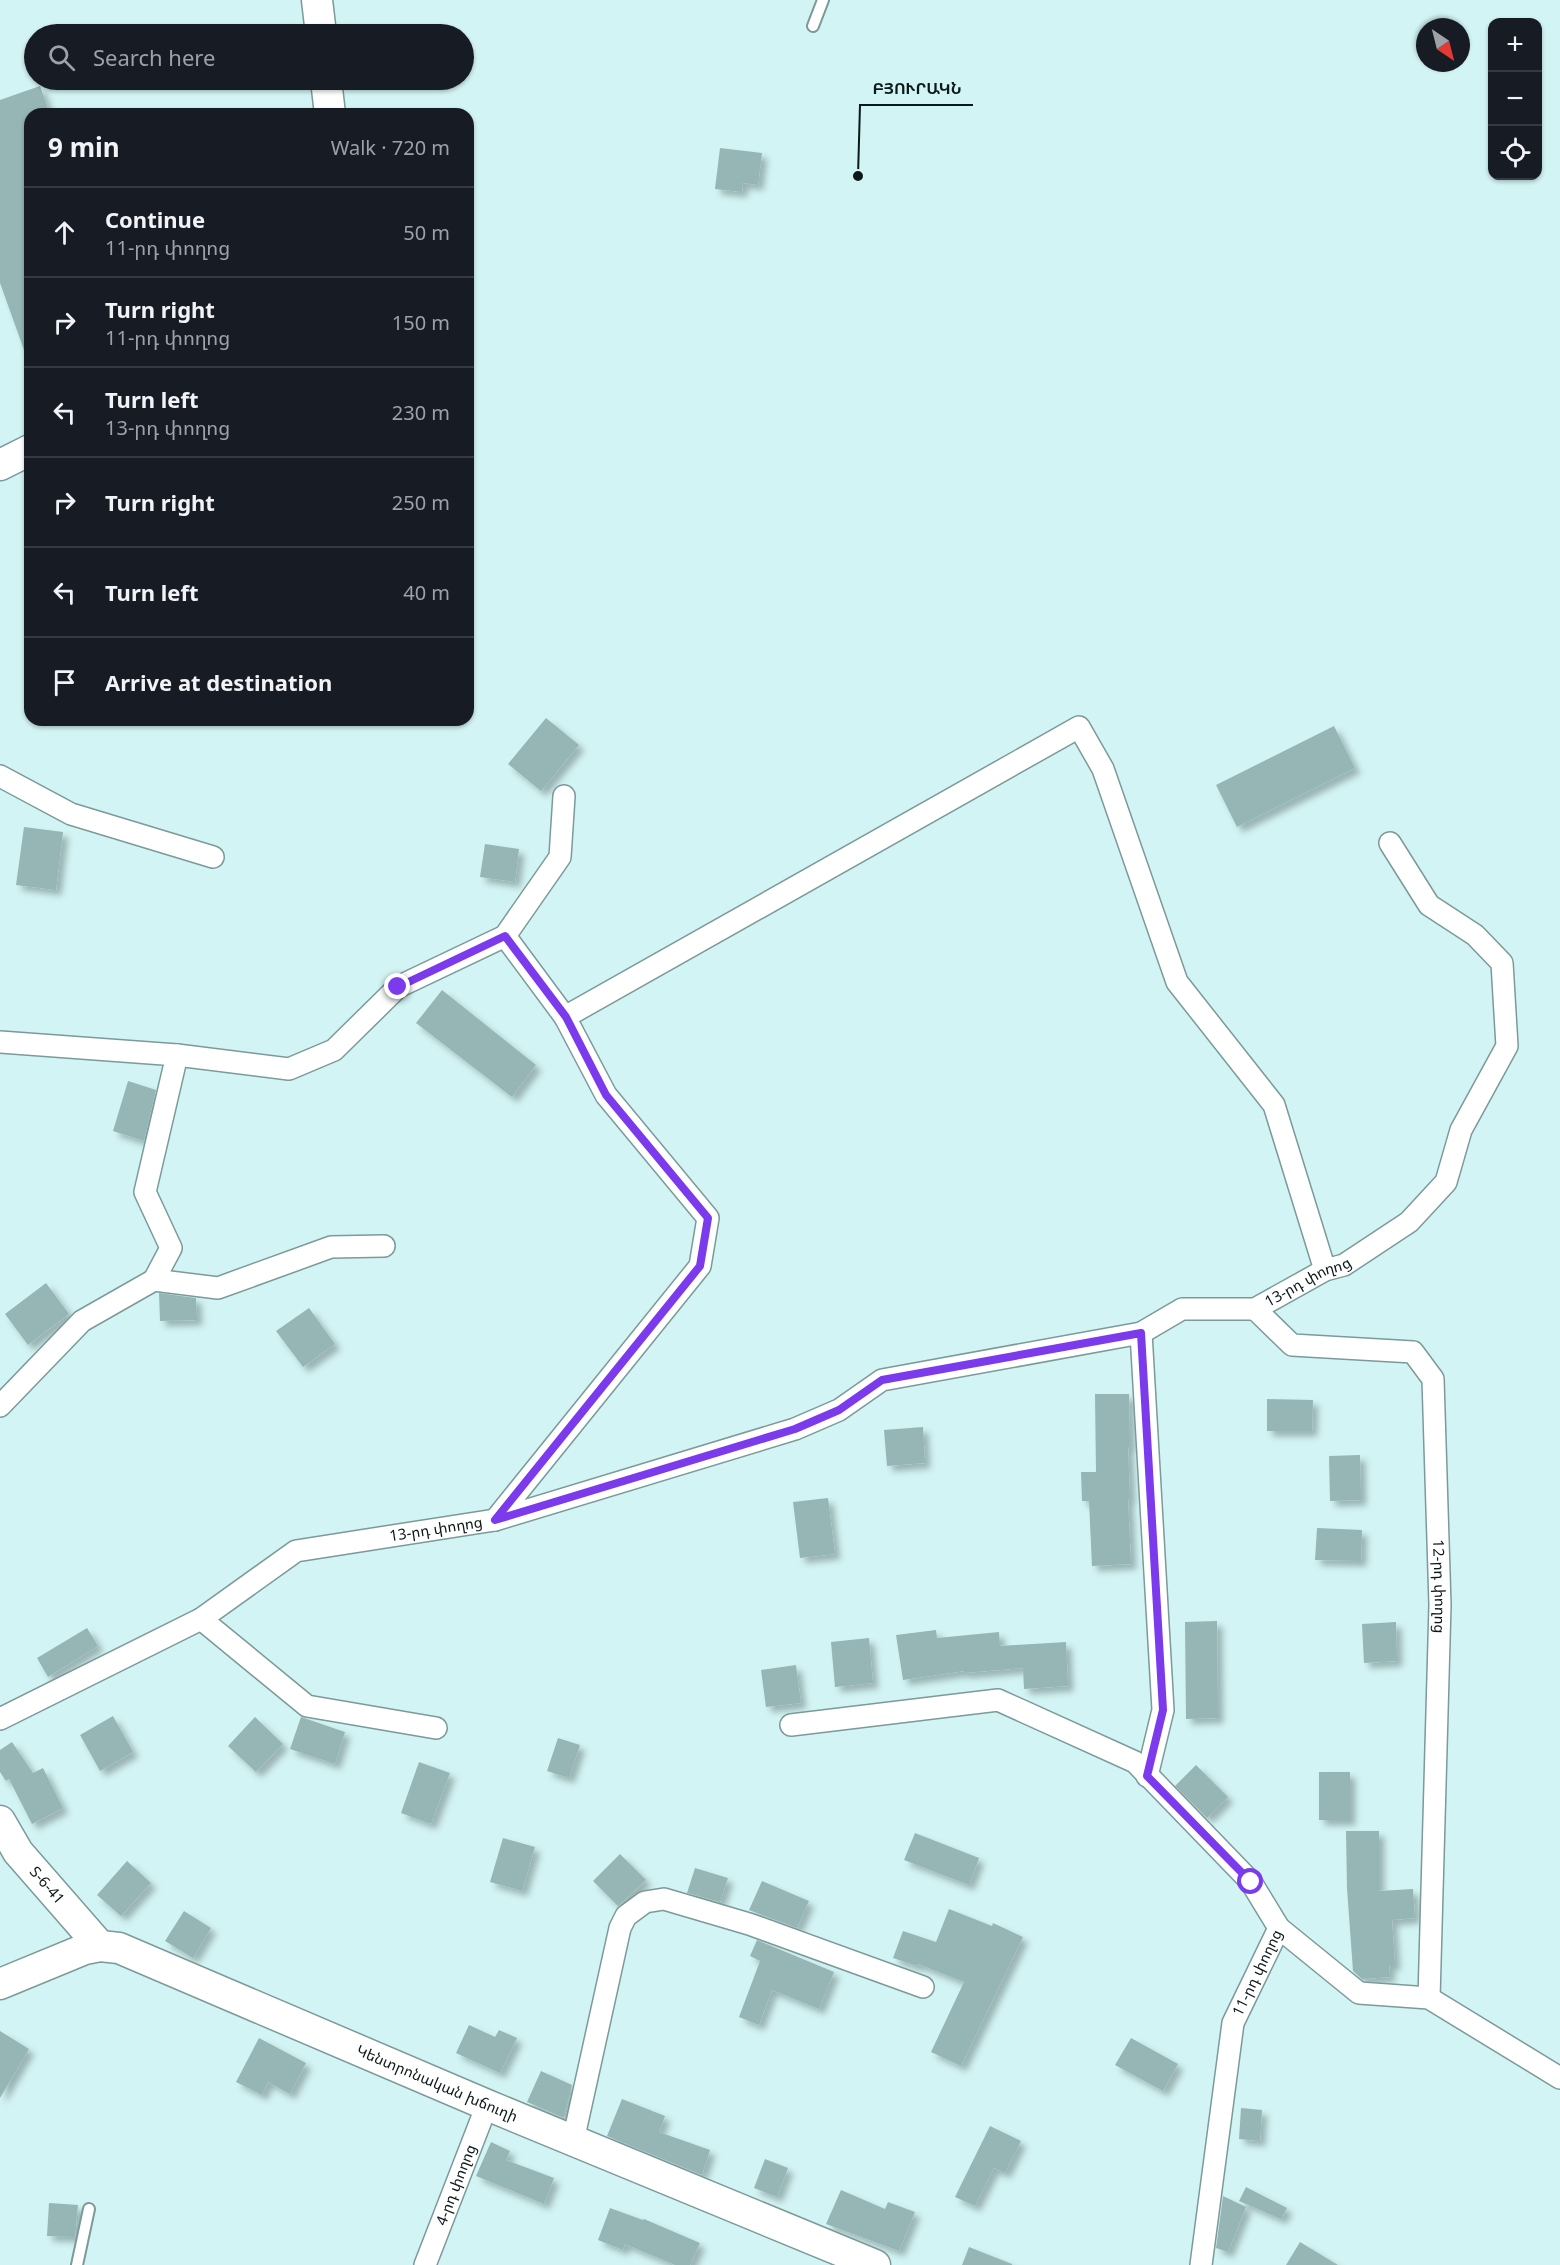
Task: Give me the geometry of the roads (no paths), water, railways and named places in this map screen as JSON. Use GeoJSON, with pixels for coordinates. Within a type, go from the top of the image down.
{"type":"FeatureCollection","features":[{"type":"Feature","properties":{"kind":"main road"},"geometry":{"type":"LineString","coordinates":[[316,0],[320,24]]}},
{"type":"Feature","properties":{"kind":"main road"},"geometry":{"type":"LineString","coordinates":[[327,90],[329,108]]}},
{"type":"Feature","properties":{"kind":"main road"},"geometry":{"type":"LineString","coordinates":[[0,465],[24,453]]}},
{"type":"Feature","properties":{"kind":"main road","name":"Տ-6-41"},"geometry":{"type":"LineString","coordinates":[[0,1821],[18,1852],[100,1946]]}},
{"type":"Feature","properties":{"kind":"main road","name":"Կենտրոնական խճուղի"},"geometry":{"type":"LineString","coordinates":[[0,1984],[85,1949],[100,1946],[119,1948],[486,2105],[875,2265]]}},
{"type":"Feature","properties":{"kind":"street"},"geometry":{"type":"LineString","coordinates":[[566,1017],[1079,727],[1103,769],[1177,982],[1274,1105],[1326,1270]]}},
{"type":"Feature","properties":{"kind":"street"},"geometry":{"type":"LineString","coordinates":[[0,776],[71,814],[213,857]]}},
{"type":"Feature","properties":{"kind":"street"},"geometry":{"type":"LineString","coordinates":[[0,1042],[177,1055],[288,1069],[334,1050],[398,987],[505,936],[560,856],[564,796]]}},
{"type":"Feature","properties":{"kind":"street","name":"13-րդ փողոց"},"geometry":{"type":"LineString","coordinates":[[0,1719],[201,1619],[296,1551],[495,1520],[795,1429],[839,1410],[882,1380],[1141,1333],[1182,1309],[1255,1309],[1326,1270],[1344,1265],[1408,1222],[1446,1182],[1461,1130],[1507,1046],[1502,963],[1475,935],[1430,905],[1390,843]]}},
{"type":"Feature","properties":{"kind":"street"},"geometry":{"type":"LineString","coordinates":[[495,1520],[700,1266],[708,1218],[606,1095],[566,1017],[505,936]]}},
{"type":"Feature","properties":{"kind":"street"},"geometry":{"type":"LineString","coordinates":[[0,1406],[82,1322],[154,1280],[171,1248],[145,1192],[177,1055]]}},
{"type":"Feature","properties":{"kind":"street"},"geometry":{"type":"LineString","coordinates":[[154,1280],[218,1288],[331,1247],[384,1246]]}},
{"type":"Feature","properties":{"kind":"street","name":"12-րդ փողոց"},"geometry":{"type":"LineString","coordinates":[[1255,1309],[1292,1345],[1413,1352],[1433,1379],[1440,1605],[1429,1998]]}},
{"type":"Feature","properties":{"kind":"street"},"geometry":{"type":"LineString","coordinates":[[1141,1333],[1163,1710],[1147,1776]]}},
{"type":"Feature","properties":{"kind":"street"},"geometry":{"type":"LineString","coordinates":[[201,1619],[307,1706],[436,1728]]}},
{"type":"Feature","properties":{"kind":"street","name":"11-րդ փողոց"},"geometry":{"type":"LineString","coordinates":[[791,1725],[998,1700],[1135,1762],[1251,1882],[1279,1928],[1233,2023],[1201,2265]]}},
{"type":"Feature","properties":{"kind":"street"},"geometry":{"type":"LineString","coordinates":[[573,2140],[620,1928],[626,1916],[645,1902],[664,1899],[749,1924],[923,1987]]}},
{"type":"Feature","properties":{"kind":"street"},"geometry":{"type":"LineString","coordinates":[[1279,1928],[1359,1993],[1429,1998],[1560,2078]]}},
{"type":"Feature","properties":{"kind":"street","name":"4-րդ փողոց"},"geometry":{"type":"LineString","coordinates":[[425,2265],[486,2105]]}},
{"type":"Feature","properties":{"kind":"lane"},"geometry":{"type":"LineString","coordinates":[[813,26],[823,0]]}},
{"type":"Feature","properties":{"kind":"lane"},"geometry":{"type":"LineString","coordinates":[[77,2265],[89,2209]]}},
{"type":"Feature","properties":{"kind":"place","name":"ԲՅՈՒՐԱԿՆ"},"geometry":{"type":"Point","coordinates":[858,176]}}]}
